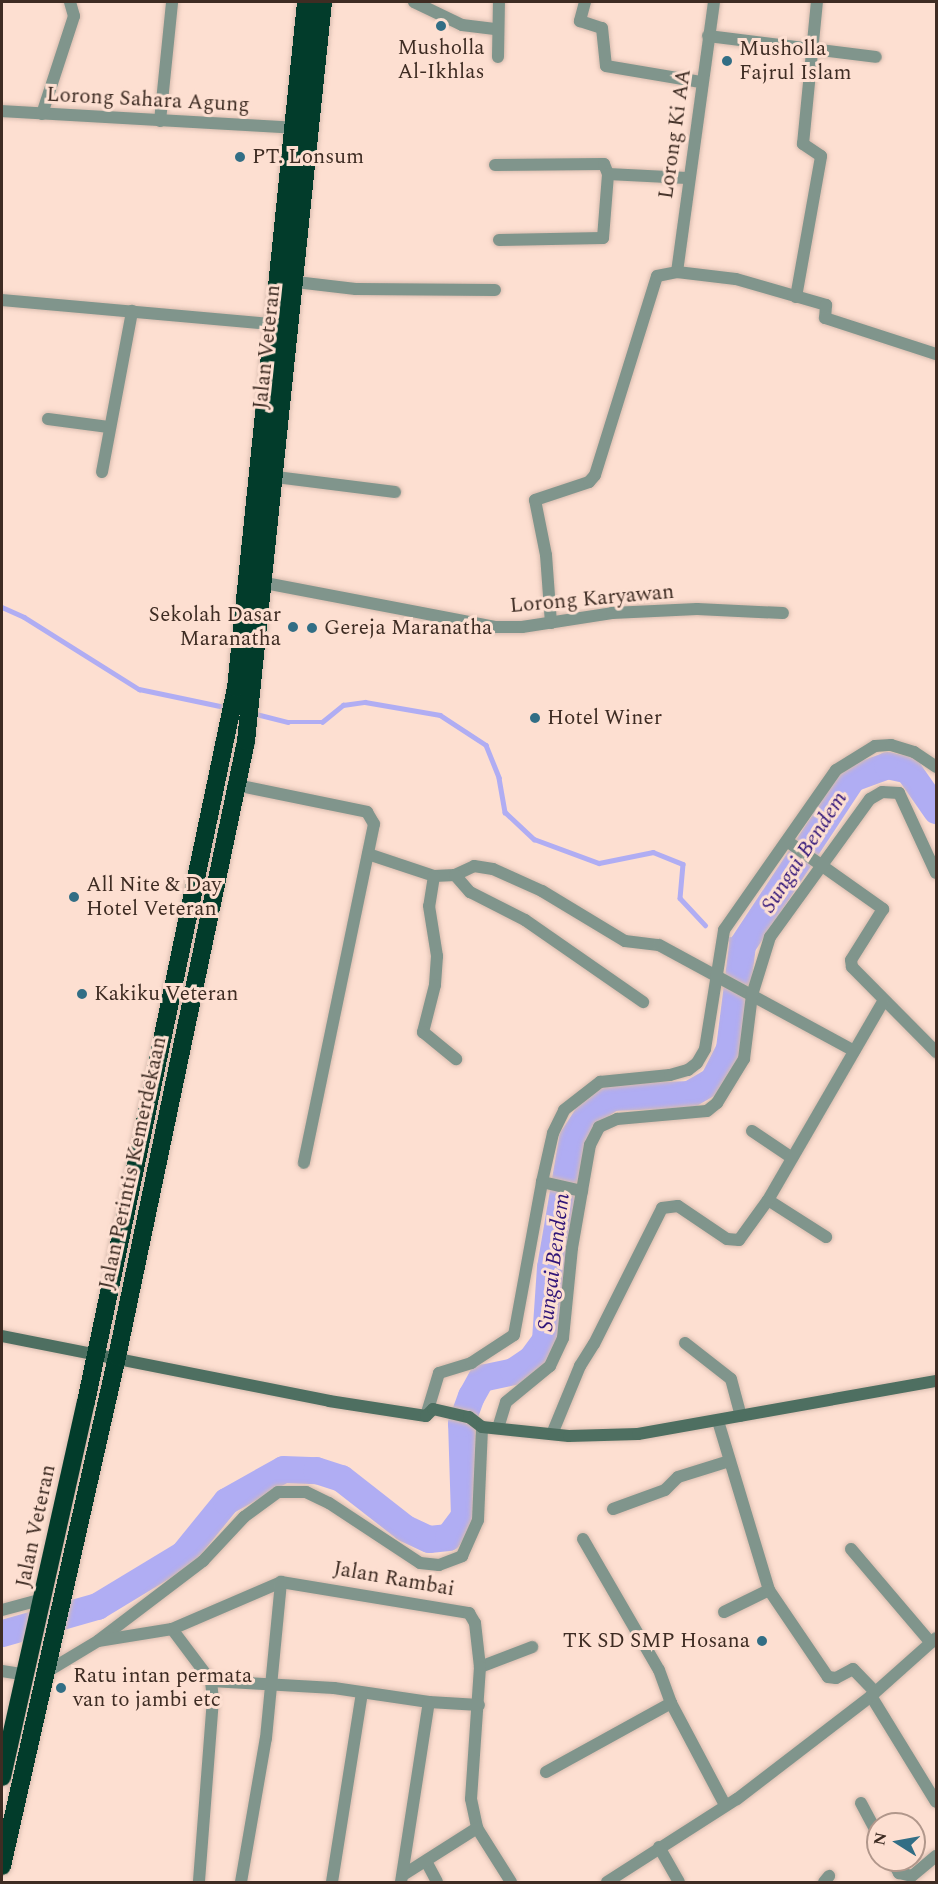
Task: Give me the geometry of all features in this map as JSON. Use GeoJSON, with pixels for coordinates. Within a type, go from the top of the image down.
{"type":"FeatureCollection","features":[{"type":"Feature","properties":{"kind":"highway","name":"Jalan Veteran"},"geometry":{"type":"LineString","coordinates":[[2,1777],[28,1669],[96,1354],[236,688],[306,2]]}},
{"type":"Feature","properties":{"kind":"highway","name":"Jalan Veteran"},"geometry":{"type":"LineString","coordinates":[[254,697],[323,2]]}},
{"type":"Feature","properties":{"kind":"highway","name":"Jalan Perintis Kemerdekaan"},"geometry":{"type":"LineString","coordinates":[[117,1357],[254,697]]}},
{"type":"Feature","properties":{"kind":"highway"},"geometry":{"type":"LineString","coordinates":[[216,782],[236,785]]}},
{"type":"Feature","properties":{"kind":"highway","name":"Jalan Veteran"},"geometry":{"type":"LineString","coordinates":[[50,1664],[117,1357]]}},
{"type":"Feature","properties":{"kind":"highway"},"geometry":{"type":"LineString","coordinates":[[2,1866],[50,1664]]}},
{"type":"Feature","properties":{"kind":"street"},"geometry":{"type":"LineString","coordinates":[[42,114],[74,16],[70,2]]}},
{"type":"Feature","properties":{"kind":"street"},"geometry":{"type":"LineString","coordinates":[[414,2],[462,24],[497,29]]}},
{"type":"Feature","properties":{"kind":"street"},"geometry":{"type":"LineString","coordinates":[[498,57],[499,2]]}},
{"type":"Feature","properties":{"kind":"street"},"geometry":{"type":"LineString","coordinates":[[585,2],[582,24],[602,28],[606,66],[701,82]]}},
{"type":"Feature","properties":{"kind":"street","name":"Lorong Ki AA"},"geometry":{"type":"LineString","coordinates":[[677,272],[687,178],[714,2]]}},
{"type":"Feature","properties":{"kind":"street"},"geometry":{"type":"LineString","coordinates":[[796,297],[821,156],[803,144],[817,2]]}},
{"type":"Feature","properties":{"kind":"street"},"geometry":{"type":"LineString","coordinates":[[160,121],[172,3]]}},
{"type":"Feature","properties":{"kind":"street"},"geometry":{"type":"LineString","coordinates":[[708,36],[813,52],[876,57]]}},
{"type":"Feature","properties":{"kind":"street","name":"Lorong Sahara Agung"},"geometry":{"type":"LineString","coordinates":[[2,111],[293,128]]}},
{"type":"Feature","properties":{"kind":"street"},"geometry":{"type":"LineString","coordinates":[[495,165],[604,164],[608,174],[604,237],[499,240]]}},
{"type":"Feature","properties":{"kind":"street"},"geometry":{"type":"LineString","coordinates":[[608,174],[687,178]]}},
{"type":"Feature","properties":{"kind":"street"},"geometry":{"type":"LineString","coordinates":[[551,622],[546,555],[535,500],[589,482],[595,475],[654,278],[677,272],[736,279],[826,305],[825,318],[936,353]]}},
{"type":"Feature","properties":{"kind":"street"},"geometry":{"type":"LineString","coordinates":[[296,282],[356,289],[495,290]]}},
{"type":"Feature","properties":{"kind":"street"},"geometry":{"type":"LineString","coordinates":[[2,300],[273,324]]}},
{"type":"Feature","properties":{"kind":"street"},"geometry":{"type":"LineString","coordinates":[[102,472],[108,427],[132,311]]}},
{"type":"Feature","properties":{"kind":"street"},"geometry":{"type":"LineString","coordinates":[[48,419],[108,427]]}},
{"type":"Feature","properties":{"kind":"street"},"geometry":{"type":"LineString","coordinates":[[276,477],[395,492]]}},
{"type":"Feature","properties":{"kind":"street","name":"Lorong Karyawan"},"geometry":{"type":"LineString","coordinates":[[265,583],[495,627],[612,613],[697,609],[783,614]]}},
{"type":"Feature","properties":{"kind":"street"},"geometry":{"type":"LineString","coordinates":[[430,1413],[439,1372],[471,1363],[514,1335],[558,1119],[578,1096],[615,1078],[670,1075],[688,1071],[697,1063],[705,1049],[718,978],[720,940],[729,922],[790,844],[826,780],[855,757],[875,746],[891,745],[933,764],[936,748]]}},
{"type":"Feature","properties":{"kind":"street"},"geometry":{"type":"LineString","coordinates":[[236,785],[368,812],[374,824],[303,1163]]}},
{"type":"Feature","properties":{"kind":"street"},"geometry":{"type":"LineString","coordinates":[[498,1428],[506,1402],[549,1366],[558,1353],[579,1190],[590,1145],[604,1123],[680,1116],[707,1111],[717,1103],[744,1059],[747,993],[777,924],[823,868],[870,799],[890,791],[899,793],[908,805],[936,873]]}},
{"type":"Feature","properties":{"kind":"street"},"geometry":{"type":"LineString","coordinates":[[790,844],[884,909],[851,963],[883,1002],[936,1052]]}},
{"type":"Feature","properties":{"kind":"street"},"geometry":{"type":"LineString","coordinates":[[368,854],[434,876],[455,875],[474,866],[493,869],[542,891],[625,941],[656,944],[854,1052]]}},
{"type":"Feature","properties":{"kind":"street"},"geometry":{"type":"LineString","coordinates":[[455,875],[470,892],[525,920],[643,1002]]}},
{"type":"Feature","properties":{"kind":"street"},"geometry":{"type":"LineString","coordinates":[[434,876],[429,906],[437,956],[435,985],[423,1032],[456,1059]]}},
{"type":"Feature","properties":{"kind":"street"},"geometry":{"type":"LineString","coordinates":[[552,1434],[580,1366],[594,1344],[662,1208],[678,1206],[733,1241],[739,1240],[768,1200],[883,1002]]}},
{"type":"Feature","properties":{"kind":"street"},"geometry":{"type":"LineString","coordinates":[[752,1131],[792,1158]]}},
{"type":"Feature","properties":{"kind":"street"},"geometry":{"type":"LineString","coordinates":[[546,1183],[579,1190]]}},
{"type":"Feature","properties":{"kind":"street"},"geometry":{"type":"LineString","coordinates":[[768,1200],[826,1237]]}},
{"type":"Feature","properties":{"kind":"street"},"geometry":{"type":"LineString","coordinates":[[2,1336],[117,1357],[329,1401],[469,1417],[482,1427],[552,1434],[638,1434],[936,1381]]}},
{"type":"Feature","properties":{"kind":"street"},"geometry":{"type":"LineString","coordinates":[[685,1343],[730,1379],[741,1416]]}},
{"type":"Feature","properties":{"kind":"street"},"geometry":{"type":"LineString","coordinates":[[717,1421],[769,1590],[828,1677],[836,1678],[853,1669],[873,1694],[936,1802]]}},
{"type":"Feature","properties":{"kind":"street"},"geometry":{"type":"LineString","coordinates":[[50,1664],[98,1641],[203,1562],[244,1517],[278,1492],[306,1492],[329,1503],[420,1563],[439,1565],[462,1556],[478,1520],[482,1427]]}},
{"type":"Feature","properties":{"kind":"street"},"geometry":{"type":"LineString","coordinates":[[613,1509],[664,1490],[678,1477],[729,1461]]}},
{"type":"Feature","properties":{"kind":"street"},"geometry":{"type":"LineString","coordinates":[[584,1539],[659,1670],[671,1703],[725,1805]]}},
{"type":"Feature","properties":{"kind":"street"},"geometry":{"type":"LineString","coordinates":[[606,1882],[725,1805],[873,1694],[934,1641],[851,1549]]}},
{"type":"Feature","properties":{"kind":"street"},"geometry":{"type":"LineString","coordinates":[[98,1641],[172,1629],[281,1582],[272,1683],[241,1882]]}},
{"type":"Feature","properties":{"kind":"street","name":"Jalan Rambai"},"geometry":{"type":"LineString","coordinates":[[281,1582],[469,1613],[475,1623],[480,1667],[479,1705],[470,1786],[477,1828],[511,1882]]}},
{"type":"Feature","properties":{"kind":"street"},"geometry":{"type":"LineString","coordinates":[[724,1612],[769,1590]]}},
{"type":"Feature","properties":{"kind":"street"},"geometry":{"type":"LineString","coordinates":[[2,1610],[42,1604]]}},
{"type":"Feature","properties":{"kind":"street"},"geometry":{"type":"LineString","coordinates":[[172,1629],[211,1681],[213,1725],[199,1882]]}},
{"type":"Feature","properties":{"kind":"street"},"geometry":{"type":"LineString","coordinates":[[480,1667],[532,1647]]}},
{"type":"Feature","properties":{"kind":"street"},"geometry":{"type":"LineString","coordinates":[[2,1671],[28,1669]]}},
{"type":"Feature","properties":{"kind":"street"},"geometry":{"type":"LineString","coordinates":[[211,1681],[272,1683],[429,1702],[479,1705]]}},
{"type":"Feature","properties":{"kind":"street"},"geometry":{"type":"LineString","coordinates":[[332,1882],[362,1693]]}},
{"type":"Feature","properties":{"kind":"street"},"geometry":{"type":"LineString","coordinates":[[402,1879],[429,1702]]}},
{"type":"Feature","properties":{"kind":"street"},"geometry":{"type":"LineString","coordinates":[[546,1772],[671,1703]]}},
{"type":"Feature","properties":{"kind":"street"},"geometry":{"type":"LineString","coordinates":[[861,1803],[866,1812]]}},
{"type":"Feature","properties":{"kind":"street"},"geometry":{"type":"LineString","coordinates":[[402,1879],[477,1828]]}},
{"type":"Feature","properties":{"kind":"street"},"geometry":{"type":"LineString","coordinates":[[659,1846],[679,1882]]}},
{"type":"Feature","properties":{"kind":"street"},"geometry":{"type":"LineString","coordinates":[[427,1863],[437,1882]]}},
{"type":"Feature","properties":{"kind":"street"},"geometry":{"type":"LineString","coordinates":[[898,1872],[912,1876],[917,1872]]}},
{"type":"Feature","properties":{"kind":"waterway"},"geometry":{"type":"LineString","coordinates":[[2,607],[24,617],[139,689],[229,708]]}},
{"type":"Feature","properties":{"kind":"waterway"},"geometry":{"type":"LineString","coordinates":[[252,713],[288,722],[322,722],[343,705],[365,702],[440,715],[486,745],[499,778],[505,812],[534,839],[599,863],[653,852],[683,864],[680,898],[705,925]]}},
{"type":"Feature","properties":{"kind":"waterway","name":"Sungai Bendem"},"geometry":{"type":"LineString","coordinates":[[2,1633],[97,1606],[183,1554],[226,1501],[283,1469],[316,1470],[341,1478],[405,1528],[429,1539],[448,1537],[464,1516],[461,1423],[471,1396],[481,1378],[513,1371],[531,1359],[545,1340],[550,1267],[572,1138],[588,1113],[612,1097],[689,1094],[713,1080],[729,1048],[742,945],[852,778],[887,765],[908,770],[936,810]]}},
{"type":"Feature","properties":{"kind":"waterway"},"geometry":{"type":"LineString","coordinates":[[730,939],[742,945]]}},
{"type":"Feature","properties":{"kind":"place","name":"Musholla Al-Ikhlas"},"geometry":{"type":"Point","coordinates":[441,26]}},
{"type":"Feature","properties":{"kind":"place","name":"Musholla Fajrul Islam"},"geometry":{"type":"Point","coordinates":[727,61]}},
{"type":"Feature","properties":{"kind":"place","name":"PT. Lonsum"},"geometry":{"type":"Point","coordinates":[240,157]}},
{"type":"Feature","properties":{"kind":"place","name":"Sekolah Dasar Maranatha"},"geometry":{"type":"Point","coordinates":[293,627]}},
{"type":"Feature","properties":{"kind":"place","name":"Gereja Maranatha"},"geometry":{"type":"Point","coordinates":[312,628]}},
{"type":"Feature","properties":{"kind":"place","name":"Hotel Winer"},"geometry":{"type":"Point","coordinates":[535,718]}},
{"type":"Feature","properties":{"kind":"place","name":"All Nite & Day Hotel Veteran"},"geometry":{"type":"Point","coordinates":[74,897]}},
{"type":"Feature","properties":{"kind":"place","name":"Kakiku Veteran"},"geometry":{"type":"Point","coordinates":[82,994]}},
{"type":"Feature","properties":{"kind":"place","name":"TK SD SMP Hosana"},"geometry":{"type":"Point","coordinates":[762,1641]}},
{"type":"Feature","properties":{"kind":"place","name":"Ratu intan permata van to jambi etc"},"geometry":{"type":"Point","coordinates":[61,1688]}}]}
